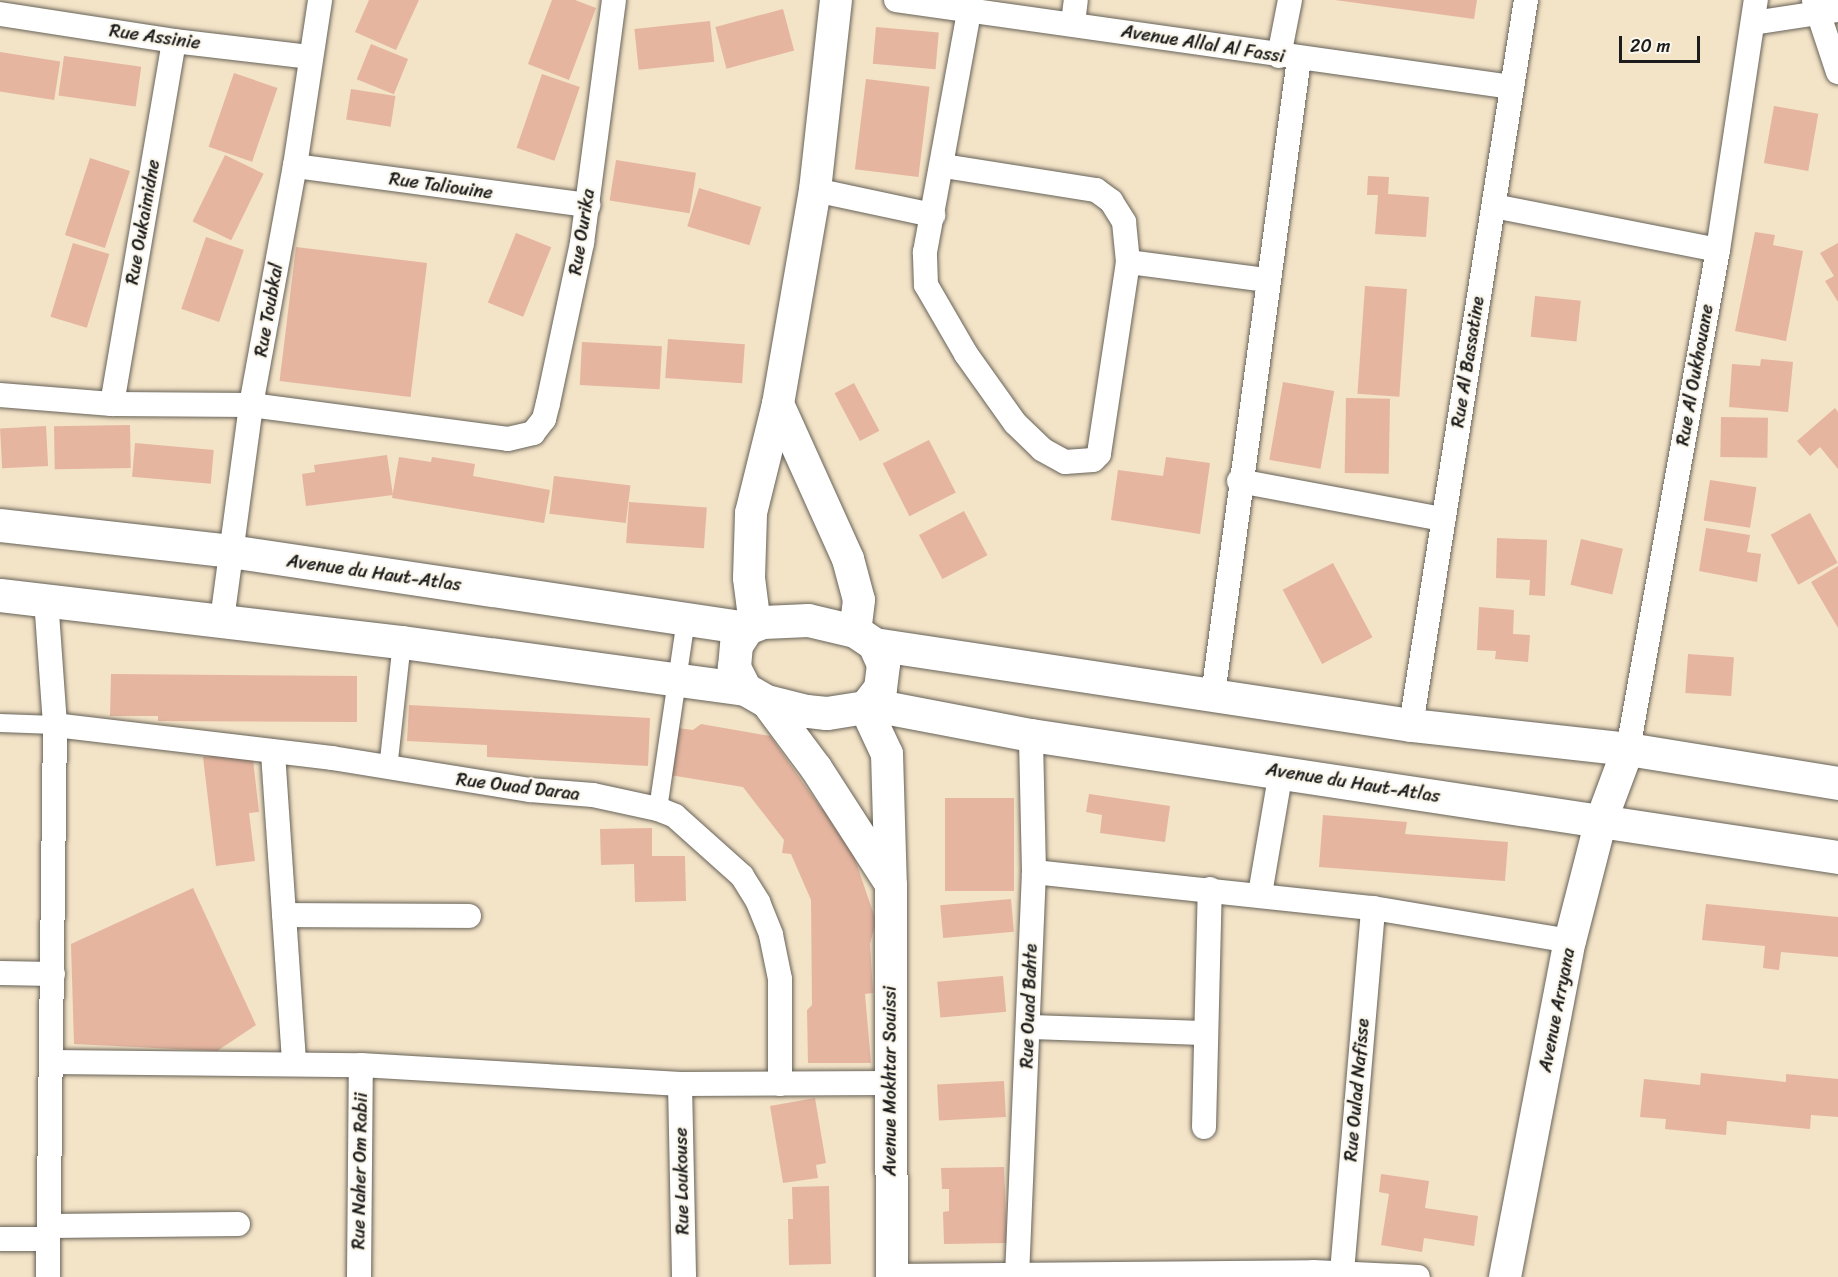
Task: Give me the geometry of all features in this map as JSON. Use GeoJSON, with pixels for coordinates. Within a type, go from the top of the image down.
{"type":"FeatureCollection","features":[{"type":"Feature","properties":{"kind":"main road","name":"Avenue du Haut-Atlas"},"geometry":{"type":"LineString","coordinates":[[0,525],[230,551],[686,620],[751,626]]}},
{"type":"Feature","properties":{"kind":"main road"},"geometry":{"type":"LineString","coordinates":[[0,595],[402,642],[675,680],[756,695],[826,713],[867,705],[880,688],[883,664],[865,638]]}},
{"type":"Feature","properties":{"kind":"main road"},"geometry":{"type":"LineString","coordinates":[[756,695],[734,667],[736,645],[751,626],[808,620],[865,638],[1213,695],[1411,725],[1628,748],[1838,783]]}},
{"type":"Feature","properties":{"kind":"main road","name":"Avenue du Haut-Atlas"},"geometry":{"type":"LineString","coordinates":[[867,705],[1031,735],[1281,771],[1600,824],[1838,857]]}},
{"type":"Feature","properties":{"kind":"street","name":"Rue Toubkal"},"geometry":{"type":"LineString","coordinates":[[222,620],[251,405],[295,166],[320,0]]}},
{"type":"Feature","properties":{"kind":"street","name":"Rue Ourika"},"geometry":{"type":"LineString","coordinates":[[251,405],[508,439],[533,432],[544,419],[588,205],[614,0]]}},
{"type":"Feature","properties":{"kind":"street"},"geometry":{"type":"LineString","coordinates":[[751,626],[749,578],[751,513],[778,404],[814,190],[836,0]]}},
{"type":"Feature","properties":{"kind":"street","name":"Avenue Allal Al Fassi"},"geometry":{"type":"LineString","coordinates":[[896,0],[984,9],[1075,11],[1289,57],[1511,87]]}},
{"type":"Feature","properties":{"kind":"street"},"geometry":{"type":"LineString","coordinates":[[1213,695],[1239,481],[1267,280],[1289,57],[1290,0]]}},
{"type":"Feature","properties":{"kind":"street","name":"Rue Al Bassatine"},"geometry":{"type":"LineString","coordinates":[[1411,725],[1526,0]]}},
{"type":"Feature","properties":{"kind":"street"},"geometry":{"type":"LineString","coordinates":[[1755,11],[1823,8],[1838,72]]}},
{"type":"Feature","properties":{"kind":"street"},"geometry":{"type":"LineString","coordinates":[[944,166],[1071,184],[1105,195],[1124,222],[1128,262],[1099,454],[1083,463],[1065,462],[1042,449],[1015,423],[934,302],[923,267],[944,166],[984,9]]}},
{"type":"Feature","properties":{"kind":"street","name":"Rue Al Oukhouane"},"geometry":{"type":"LineString","coordinates":[[1628,748],[1718,250],[1755,11]]}},
{"type":"Feature","properties":{"kind":"street","name":"Rue Assinie"},"geometry":{"type":"LineString","coordinates":[[0,14],[174,41],[311,57]]}},
{"type":"Feature","properties":{"kind":"street","name":"Rue Oukaimidne"},"geometry":{"type":"LineString","coordinates":[[112,404],[174,41]]}},
{"type":"Feature","properties":{"kind":"street","name":"Rue Taliouine"},"geometry":{"type":"LineString","coordinates":[[295,166],[588,205]]}},
{"type":"Feature","properties":{"kind":"street"},"geometry":{"type":"LineString","coordinates":[[814,190],[933,215]]}},
{"type":"Feature","properties":{"kind":"street"},"geometry":{"type":"LineString","coordinates":[[1494,206],[1718,250]]}},
{"type":"Feature","properties":{"kind":"street"},"geometry":{"type":"LineString","coordinates":[[1128,262],[1267,280]]}},
{"type":"Feature","properties":{"kind":"street"},"geometry":{"type":"LineString","coordinates":[[0,394],[112,404],[251,405]]}},
{"type":"Feature","properties":{"kind":"street"},"geometry":{"type":"LineString","coordinates":[[778,404],[848,559],[859,600],[865,638]]}},
{"type":"Feature","properties":{"kind":"street"},"geometry":{"type":"LineString","coordinates":[[1239,481],[1443,519]]}},
{"type":"Feature","properties":{"kind":"street"},"geometry":{"type":"LineString","coordinates":[[46,599],[55,725],[48,1277]]}},
{"type":"Feature","properties":{"kind":"street"},"geometry":{"type":"LineString","coordinates":[[658,808],[675,680],[686,620]]}},
{"type":"Feature","properties":{"kind":"street"},"geometry":{"type":"LineString","coordinates":[[388,769],[402,642]]}},
{"type":"Feature","properties":{"kind":"street"},"geometry":{"type":"LineString","coordinates":[[756,695],[816,768],[891,885]]}},
{"type":"Feature","properties":{"kind":"street","name":"Avenue Mokhtar Souissi"},"geometry":{"type":"LineString","coordinates":[[867,705],[886,754],[891,885],[892,1276]]}},
{"type":"Feature","properties":{"kind":"street"},"geometry":{"type":"LineString","coordinates":[[0,723],[55,725]]}},
{"type":"Feature","properties":{"kind":"street","name":"Rue Ouad Daraa"},"geometry":{"type":"LineString","coordinates":[[55,725],[593,795],[658,808],[675,816],[708,843],[742,876],[758,902],[771,935],[780,979],[780,1084]]}},
{"type":"Feature","properties":{"kind":"street","name":"Rue Ouad Bahte"},"geometry":{"type":"LineString","coordinates":[[1017,1276],[1034,872],[1031,735]]}},
{"type":"Feature","properties":{"kind":"street","name":"Avenue Arryana"},"geometry":{"type":"LineString","coordinates":[[1505,1277],[1570,941],[1600,824],[1628,748]]}},
{"type":"Feature","properties":{"kind":"street"},"geometry":{"type":"LineString","coordinates":[[273,753],[294,1063]]}},
{"type":"Feature","properties":{"kind":"street"},"geometry":{"type":"LineString","coordinates":[[1260,894],[1281,771]]}},
{"type":"Feature","properties":{"kind":"street"},"geometry":{"type":"LineString","coordinates":[[1034,872],[1260,894],[1373,908],[1570,941]]}},
{"type":"Feature","properties":{"kind":"street"},"geometry":{"type":"LineString","coordinates":[[1204,1127],[1210,889]]}},
{"type":"Feature","properties":{"kind":"street","name":"Rue Oulad Nafisse"},"geometry":{"type":"LineString","coordinates":[[1342,1272],[1373,908]]}},
{"type":"Feature","properties":{"kind":"street"},"geometry":{"type":"LineString","coordinates":[[284,915],[469,916]]}},
{"type":"Feature","properties":{"kind":"street"},"geometry":{"type":"LineString","coordinates":[[0,973],[53,974]]}},
{"type":"Feature","properties":{"kind":"street"},"geometry":{"type":"LineString","coordinates":[[1029,1027],[1205,1034]]}},
{"type":"Feature","properties":{"kind":"street"},"geometry":{"type":"LineString","coordinates":[[52,1062],[361,1065],[680,1084],[890,1083]]}},
{"type":"Feature","properties":{"kind":"street","name":"Rue Naher Om Rabii"},"geometry":{"type":"LineString","coordinates":[[359,1277],[361,1065]]}},
{"type":"Feature","properties":{"kind":"street","name":"Rue Loukouse"},"geometry":{"type":"LineString","coordinates":[[680,1084],[684,1277]]}},
{"type":"Feature","properties":{"kind":"street"},"geometry":{"type":"LineString","coordinates":[[0,1239],[49,1232],[238,1224]]}},
{"type":"Feature","properties":{"kind":"street"},"geometry":{"type":"LineString","coordinates":[[892,1276],[1342,1272],[1418,1277]]}},
{"type":"Feature","properties":{"kind":"building"},"geometry":{"type":"Polygon","coordinates":[[[369,0],[419,0],[396,50],[355,32],[369,0]]]}},
{"type":"Feature","properties":{"kind":"building"},"geometry":{"type":"Polygon","coordinates":[[[552,0],[575,0],[596,8],[569,80],[528,64],[552,0]]]}},
{"type":"Feature","properties":{"kind":"building"},"geometry":{"type":"Polygon","coordinates":[[[1335,0],[1477,0],[1474,19],[1335,0]]]}},
{"type":"Feature","properties":{"kind":"building"},"geometry":{"type":"Polygon","coordinates":[[[783,9],[794,51],[727,69],[715,27],[783,9]]]}},
{"type":"Feature","properties":{"kind":"building"},"geometry":{"type":"Polygon","coordinates":[[[710,21],[714,62],[639,70],[634,29],[710,21]]]}},
{"type":"Feature","properties":{"kind":"building"},"geometry":{"type":"Polygon","coordinates":[[[876,27],[939,32],[936,69],[873,64],[876,27]]]}},
{"type":"Feature","properties":{"kind":"building"},"geometry":{"type":"Polygon","coordinates":[[[371,44],[408,59],[394,94],[357,79],[371,44]]]}},
{"type":"Feature","properties":{"kind":"building"},"geometry":{"type":"Polygon","coordinates":[[[0,52],[60,62],[54,100],[0,91],[0,52]]]}},
{"type":"Feature","properties":{"kind":"building"},"geometry":{"type":"Polygon","coordinates":[[[64,56],[141,67],[136,106],[58,96],[64,56]]]}},
{"type":"Feature","properties":{"kind":"building"},"geometry":{"type":"Polygon","coordinates":[[[234,73],[277,88],[252,162],[209,147],[234,73]]]}},
{"type":"Feature","properties":{"kind":"building"},"geometry":{"type":"Polygon","coordinates":[[[542,74],[580,87],[554,161],[517,148],[542,74]]]}},
{"type":"Feature","properties":{"kind":"building"},"geometry":{"type":"Polygon","coordinates":[[[866,79],[930,87],[918,177],[855,169],[866,79]]]}},
{"type":"Feature","properties":{"kind":"building"},"geometry":{"type":"Polygon","coordinates":[[[351,89],[395,96],[391,127],[346,120],[351,89]]]}},
{"type":"Feature","properties":{"kind":"building"},"geometry":{"type":"Polygon","coordinates":[[[1774,106],[1818,114],[1808,171],[1764,163],[1774,106]]]}},
{"type":"Feature","properties":{"kind":"building"},"geometry":{"type":"Polygon","coordinates":[[[225,155],[264,174],[231,240],[193,222],[225,155]]]}},
{"type":"Feature","properties":{"kind":"building"},"geometry":{"type":"Polygon","coordinates":[[[90,158],[130,171],[105,248],[65,235],[90,158]]]}},
{"type":"Feature","properties":{"kind":"building"},"geometry":{"type":"Polygon","coordinates":[[[616,160],[696,173],[690,213],[610,200],[616,160]]]}},
{"type":"Feature","properties":{"kind":"building"},"geometry":{"type":"Polygon","coordinates":[[[1368,176],[1389,177],[1388,194],[1429,197],[1426,237],[1375,234],[1378,195],[1367,195],[1368,176]]]}},
{"type":"Feature","properties":{"kind":"building"},"geometry":{"type":"Polygon","coordinates":[[[699,188],[761,207],[749,245],[687,226],[699,188]]]}},
{"type":"Feature","properties":{"kind":"building"},"geometry":{"type":"Polygon","coordinates":[[[1755,232],[1775,235],[1773,245],[1803,251],[1786,341],[1735,331],[1755,232]]]}},
{"type":"Feature","properties":{"kind":"building"},"geometry":{"type":"Polygon","coordinates":[[[516,233],[551,247],[523,317],[488,303],[516,233]]]}},
{"type":"Feature","properties":{"kind":"building"},"geometry":{"type":"Polygon","coordinates":[[[206,237],[244,250],[219,322],[181,309],[206,237]]]}},
{"type":"Feature","properties":{"kind":"building"},"geometry":{"type":"Polygon","coordinates":[[[73,243],[109,254],[87,328],[50,317],[73,243]]]}},
{"type":"Feature","properties":{"kind":"building"},"geometry":{"type":"Polygon","coordinates":[[[1838,243],[1838,302],[1825,281],[1834,276],[1820,253],[1838,243]]]}},
{"type":"Feature","properties":{"kind":"building"},"geometry":{"type":"Polygon","coordinates":[[[296,247],[427,263],[411,397],[280,381],[296,247]]]}},
{"type":"Feature","properties":{"kind":"building"},"geometry":{"type":"Polygon","coordinates":[[[1365,286],[1407,289],[1399,397],[1357,394],[1365,286]]]}},
{"type":"Feature","properties":{"kind":"building"},"geometry":{"type":"Polygon","coordinates":[[[1535,296],[1581,301],[1576,342],[1531,337],[1535,296]]]}},
{"type":"Feature","properties":{"kind":"building"},"geometry":{"type":"Polygon","coordinates":[[[668,339],[745,344],[742,383],[665,378],[668,339]]]}},
{"type":"Feature","properties":{"kind":"building"},"geometry":{"type":"Polygon","coordinates":[[[582,342],[662,346],[660,389],[580,385],[582,342]]]}},
{"type":"Feature","properties":{"kind":"building"},"geometry":{"type":"Polygon","coordinates":[[[1761,359],[1793,362],[1788,412],[1729,407],[1732,364],[1760,366],[1761,359]]]}},
{"type":"Feature","properties":{"kind":"building"},"geometry":{"type":"Polygon","coordinates":[[[1283,382],[1334,391],[1320,469],[1269,460],[1283,382]]]}},
{"type":"Feature","properties":{"kind":"building"},"geometry":{"type":"Polygon","coordinates":[[[854,383],[879,431],[860,441],[835,393],[854,383]]]}},
{"type":"Feature","properties":{"kind":"building"},"geometry":{"type":"Polygon","coordinates":[[[1346,398],[1390,399],[1389,474],[1345,473],[1346,398]]]}},
{"type":"Feature","properties":{"kind":"building"},"geometry":{"type":"Polygon","coordinates":[[[1835,408],[1838,412],[1838,469],[1820,447],[1810,456],[1797,441],[1835,408]]]}},
{"type":"Feature","properties":{"kind":"building"},"geometry":{"type":"Polygon","coordinates":[[[1721,417],[1768,418],[1767,458],[1720,457],[1721,417]]]}},
{"type":"Feature","properties":{"kind":"building"},"geometry":{"type":"Polygon","coordinates":[[[130,425],[131,468],[55,469],[54,426],[130,425]]]}},
{"type":"Feature","properties":{"kind":"building"},"geometry":{"type":"Polygon","coordinates":[[[46,426],[48,466],[2,468],[0,428],[46,426]]]}},
{"type":"Feature","properties":{"kind":"building"},"geometry":{"type":"Polygon","coordinates":[[[929,440],[956,493],[909,516],[883,464],[929,440]]]}},
{"type":"Feature","properties":{"kind":"building"},"geometry":{"type":"Polygon","coordinates":[[[135,443],[214,450],[211,484],[132,477],[135,443]]]}},
{"type":"Feature","properties":{"kind":"building"},"geometry":{"type":"Polygon","coordinates":[[[387,455],[393,495],[306,506],[302,474],[315,472],[314,465],[387,455]]]}},
{"type":"Feature","properties":{"kind":"building"},"geometry":{"type":"Polygon","coordinates":[[[399,457],[431,462],[432,457],[475,464],[473,476],[550,490],[544,523],[392,498],[399,457]]]}},
{"type":"Feature","properties":{"kind":"building"},"geometry":{"type":"Polygon","coordinates":[[[1166,457],[1210,463],[1200,534],[1111,520],[1118,470],[1163,476],[1166,457]]]}},
{"type":"Feature","properties":{"kind":"building"},"geometry":{"type":"Polygon","coordinates":[[[554,476],[630,485],[626,523],[549,514],[554,476]]]}},
{"type":"Feature","properties":{"kind":"building"},"geometry":{"type":"Polygon","coordinates":[[[1710,480],[1756,487],[1750,528],[1704,520],[1710,480]]]}},
{"type":"Feature","properties":{"kind":"building"},"geometry":{"type":"Polygon","coordinates":[[[629,502],[707,507],[704,548],[626,543],[629,502]]]}},
{"type":"Feature","properties":{"kind":"building"},"geometry":{"type":"Polygon","coordinates":[[[964,511],[987,555],[942,579],[919,535],[964,511]]]}},
{"type":"Feature","properties":{"kind":"building"},"geometry":{"type":"Polygon","coordinates":[[[1810,513],[1838,563],[1798,585],[1771,535],[1810,513]]]}},
{"type":"Feature","properties":{"kind":"building"},"geometry":{"type":"Polygon","coordinates":[[[1706,528],[1750,535],[1747,552],[1761,554],[1757,582],[1699,571],[1706,528]]]}},
{"type":"Feature","properties":{"kind":"building"},"geometry":{"type":"Polygon","coordinates":[[[1497,538],[1547,540],[1545,596],[1529,595],[1530,580],[1496,578],[1497,538]]]}},
{"type":"Feature","properties":{"kind":"building"},"geometry":{"type":"Polygon","coordinates":[[[1581,539],[1623,549],[1612,594],[1570,585],[1581,539]]]}},
{"type":"Feature","properties":{"kind":"building"},"geometry":{"type":"Polygon","coordinates":[[[1333,563],[1372,637],[1322,664],[1283,590],[1333,563]]]}},
{"type":"Feature","properties":{"kind":"building"},"geometry":{"type":"Polygon","coordinates":[[[1838,566],[1838,628],[1811,582],[1838,566]]]}},
{"type":"Feature","properties":{"kind":"building"},"geometry":{"type":"Polygon","coordinates":[[[1479,607],[1514,610],[1513,634],[1530,635],[1528,662],[1495,659],[1496,651],[1477,650],[1479,607]]]}},
{"type":"Feature","properties":{"kind":"building"},"geometry":{"type":"Polygon","coordinates":[[[1688,654],[1734,657],[1731,696],[1685,693],[1688,654]]]}},
{"type":"Feature","properties":{"kind":"building"},"geometry":{"type":"Polygon","coordinates":[[[111,674],[357,676],[357,722],[158,721],[158,716],[110,716],[111,674]]]}},
{"type":"Feature","properties":{"kind":"building"},"geometry":{"type":"Polygon","coordinates":[[[409,705],[650,718],[648,766],[487,757],[487,745],[407,741],[409,705]]]}},
{"type":"Feature","properties":{"kind":"building"},"geometry":{"type":"Polygon","coordinates":[[[701,724],[770,736],[821,808],[844,827],[876,921],[870,944],[873,993],[865,994],[871,1063],[808,1063],[807,1010],[812,1005],[811,900],[791,854],[782,853],[784,840],[743,787],[670,775],[678,728],[693,730],[701,724]]]}},
{"type":"Feature","properties":{"kind":"building"},"geometry":{"type":"Polygon","coordinates":[[[252,751],[259,812],[249,813],[255,861],[216,866],[203,757],[252,751]]]}},
{"type":"Feature","properties":{"kind":"building"},"geometry":{"type":"Polygon","coordinates":[[[1089,794],[1170,806],[1165,842],[1100,833],[1102,815],[1086,812],[1089,794]]]}},
{"type":"Feature","properties":{"kind":"building"},"geometry":{"type":"Polygon","coordinates":[[[945,798],[1014,798],[1014,891],[945,891],[945,798]]]}},
{"type":"Feature","properties":{"kind":"building"},"geometry":{"type":"Polygon","coordinates":[[[1323,815],[1407,822],[1405,834],[1508,842],[1505,881],[1319,867],[1323,815]]]}},
{"type":"Feature","properties":{"kind":"building"},"geometry":{"type":"Polygon","coordinates":[[[652,828],[652,856],[685,856],[686,901],[635,902],[634,864],[601,865],[600,829],[652,828]]]}},
{"type":"Feature","properties":{"kind":"building"},"geometry":{"type":"Polygon","coordinates":[[[193,888],[256,1025],[217,1051],[74,1044],[71,944],[193,888]]]}},
{"type":"Feature","properties":{"kind":"building"},"geometry":{"type":"Polygon","coordinates":[[[1011,899],[1014,932],[943,938],[940,905],[1011,899]]]}},
{"type":"Feature","properties":{"kind":"building"},"geometry":{"type":"Polygon","coordinates":[[[1706,904],[1838,917],[1838,957],[1781,952],[1779,970],[1763,968],[1765,946],[1702,940],[1706,904]]]}},
{"type":"Feature","properties":{"kind":"building"},"geometry":{"type":"Polygon","coordinates":[[[1003,976],[1006,1012],[940,1018],[937,982],[1003,976]]]}},
{"type":"Feature","properties":{"kind":"building"},"geometry":{"type":"Polygon","coordinates":[[[1701,1073],[1786,1082],[1786,1074],[1838,1079],[1838,1117],[1811,1115],[1810,1129],[1727,1121],[1726,1135],[1665,1129],[1666,1119],[1640,1117],[1644,1079],[1700,1085],[1701,1073]]]}},
{"type":"Feature","properties":{"kind":"building"},"geometry":{"type":"Polygon","coordinates":[[[1004,1081],[1006,1117],[939,1120],[937,1085],[1004,1081]]]}},
{"type":"Feature","properties":{"kind":"building"},"geometry":{"type":"Polygon","coordinates":[[[815,1098],[826,1163],[816,1165],[818,1178],[783,1183],[770,1106],[815,1098]]]}},
{"type":"Feature","properties":{"kind":"building"},"geometry":{"type":"Polygon","coordinates":[[[1004,1167],[1007,1243],[944,1244],[943,1212],[949,1211],[949,1189],[942,1189],[941,1168],[1004,1167]]]}},
{"type":"Feature","properties":{"kind":"building"},"geometry":{"type":"Polygon","coordinates":[[[1381,1174],[1429,1181],[1425,1208],[1478,1216],[1474,1246],[1424,1238],[1422,1252],[1381,1245],[1389,1194],[1379,1192],[1381,1174]]]}},
{"type":"Feature","properties":{"kind":"building"},"geometry":{"type":"Polygon","coordinates":[[[829,1186],[831,1264],[789,1265],[788,1219],[793,1219],[792,1187],[829,1186]]]}}]}
